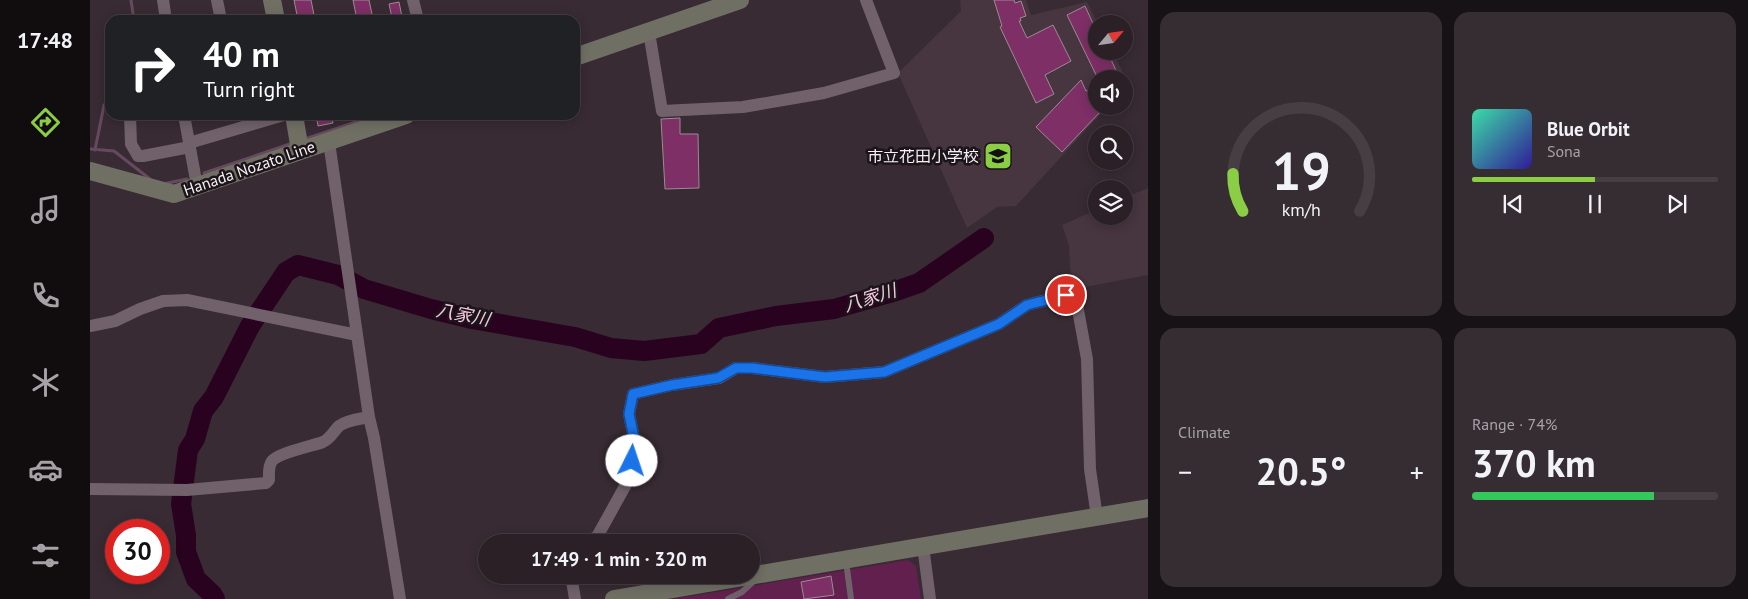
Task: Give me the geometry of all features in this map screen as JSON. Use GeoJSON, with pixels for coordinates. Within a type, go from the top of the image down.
{"type":"FeatureCollection","features":[{"type":"Feature","properties":{"kind":"street"},"geometry":{"type":"LineString","coordinates":[[163,0],[165,15]]}},
{"type":"Feature","properties":{"kind":"street"},"geometry":{"type":"LineString","coordinates":[[217,0],[220,15]]}},
{"type":"Feature","properties":{"kind":"street"},"geometry":{"type":"LineString","coordinates":[[272,0],[275,15]]}},
{"type":"Feature","properties":{"kind":"street"},"geometry":{"type":"LineString","coordinates":[[414,0],[417,15]]}},
{"type":"Feature","properties":{"kind":"street"},"geometry":{"type":"LineString","coordinates":[[580,55],[740,0]]}},
{"type":"Feature","properties":{"kind":"street"},"geometry":{"type":"LineString","coordinates":[[649,32],[662,111],[743,107],[824,93],[894,73],[866,0]]}},
{"type":"Feature","properties":{"kind":"street"},"geometry":{"type":"LineString","coordinates":[[130,120],[131,144],[138,156],[190,145],[242,121]]}},
{"type":"Feature","properties":{"kind":"street"},"geometry":{"type":"LineString","coordinates":[[185,120],[197,186]]}},
{"type":"Feature","properties":{"kind":"street"},"geometry":{"type":"LineString","coordinates":[[295,120],[300,150]]}},
{"type":"Feature","properties":{"kind":"street","name":"Hanada Nozato Line"},"geometry":{"type":"LineString","coordinates":[[90,171],[174,194],[392,120]]}},
{"type":"Feature","properties":{"kind":"street"},"geometry":{"type":"LineString","coordinates":[[329,142],[369,417],[400,599]]}},
{"type":"Feature","properties":{"kind":"street"},"geometry":{"type":"LineString","coordinates":[[599,534],[629,479],[635,443],[629,414],[633,394],[672,385],[718,378],[736,368],[752,368],[825,377],[884,372],[999,324],[1027,305],[1066,295],[1076,299],[1088,359],[1090,469],[1097,517]]}},
{"type":"Feature","properties":{"kind":"street"},"geometry":{"type":"LineString","coordinates":[[90,326],[116,321],[163,300],[187,300],[357,335]]}},
{"type":"Feature","properties":{"kind":"street"},"geometry":{"type":"LineString","coordinates":[[90,490],[187,490],[266,483],[269,480],[271,461],[279,456],[326,441],[345,422],[369,417]]}},
{"type":"Feature","properties":{"kind":"street"},"geometry":{"type":"LineString","coordinates":[[614,599],[668,593],[763,574],[1148,508]]}},
{"type":"Feature","properties":{"kind":"street"},"geometry":{"type":"LineString","coordinates":[[923,546],[930,599]]}},
{"type":"Feature","properties":{"kind":"street"},"geometry":{"type":"LineString","coordinates":[[572,584],[574,599]]}},
{"type":"Feature","properties":{"kind":"lane"},"geometry":{"type":"LineString","coordinates":[[846,560],[851,599]]}},
{"type":"Feature","properties":{"kind":"lane"},"geometry":{"type":"LineString","coordinates":[[728,599],[742,592],[763,574]]}},
{"type":"Feature","properties":{"kind":"shaded area","name":"市立花田小学校"},"geometry":{"type":"Polygon","coordinates":[[[960,0],[1026,0],[1031,15],[1087,2],[1094,15],[1088,15],[1088,60],[1117,60],[1122,70],[1088,70],[1088,115],[1100,115],[1091,125],[1088,125],[1088,128],[1016,206],[997,207],[967,228],[898,73],[961,11],[960,0]]]}},
{"type":"Feature","properties":{"kind":"shaded area"},"geometry":{"type":"Polygon","coordinates":[[[1148,188],[1148,275],[1080,288],[1072,278],[1069,246],[1062,225],[1088,214],[1088,225],[1133,225],[1133,194],[1148,188]]]}},
{"type":"Feature","properties":{"kind":"shaded area"},"geometry":{"type":"Polygon","coordinates":[[[908,560],[916,566],[921,599],[674,599],[908,560]]]}},
{"type":"Feature","properties":{"kind":"building"},"geometry":{"type":"Polygon","coordinates":[[[294,0],[311,0],[314,15],[297,15],[294,0]]]}},
{"type":"Feature","properties":{"kind":"building"},"geometry":{"type":"Polygon","coordinates":[[[353,0],[369,0],[372,15],[356,15],[353,0]]]}},
{"type":"Feature","properties":{"kind":"building"},"geometry":{"type":"Polygon","coordinates":[[[994,0],[1014,0],[1015,3],[1021,1],[1026,16],[1020,18],[1021,21],[1019,21],[1027,38],[1053,25],[1071,61],[1045,75],[1054,94],[1036,103],[1000,27],[1002,26],[994,0]]]}},
{"type":"Feature","properties":{"kind":"building"},"geometry":{"type":"Polygon","coordinates":[[[399,2],[402,15],[391,15],[389,4],[399,2]]]}},
{"type":"Feature","properties":{"kind":"building"},"geometry":{"type":"Polygon","coordinates":[[[1085,6],[1089,15],[1088,58],[1067,15],[1085,6]]]}},
{"type":"Feature","properties":{"kind":"building"},"geometry":{"type":"Polygon","coordinates":[[[1089,60],[1111,60],[1116,70],[1094,70],[1089,60]]]}},
{"type":"Feature","properties":{"kind":"building"},"geometry":{"type":"Polygon","coordinates":[[[1081,80],[1086,91],[1088,90],[1088,115],[1097,115],[1062,152],[1036,127],[1081,80]]]}},
{"type":"Feature","properties":{"kind":"building"},"geometry":{"type":"Polygon","coordinates":[[[680,118],[680,134],[698,134],[699,188],[665,189],[661,119],[680,118]]]}},
{"type":"Feature","properties":{"kind":"building"},"geometry":{"type":"Polygon","coordinates":[[[317,120],[332,120],[333,123],[318,126],[317,120]]]}},
{"type":"Feature","properties":{"kind":"building"},"geometry":{"type":"Polygon","coordinates":[[[831,576],[834,595],[804,599],[801,582],[831,576]]]}},
{"type":"Feature","properties":{"kind":"waterway"},"geometry":{"type":"LineString","coordinates":[[131,0],[133,15]]}},
{"type":"Feature","properties":{"kind":"waterway"},"geometry":{"type":"LineString","coordinates":[[95,150],[105,105]]}},
{"type":"Feature","properties":{"kind":"waterway"},"geometry":{"type":"LineString","coordinates":[[308,138],[362,120]]}},
{"type":"Feature","properties":{"kind":"waterway"},"geometry":{"type":"LineString","coordinates":[[204,173],[290,144]]}},
{"type":"Feature","properties":{"kind":"waterway"},"geometry":{"type":"LineString","coordinates":[[91,149],[114,151],[150,179]]}},
{"type":"Feature","properties":{"kind":"waterway"},"geometry":{"type":"LineString","coordinates":[[163,184],[187,179]]}},
{"type":"Feature","properties":{"kind":"waterway","name":"八家川"},"geometry":{"type":"LineString","coordinates":[[215,599],[196,579],[186,552],[186,535],[181,504],[188,450],[195,439],[203,411],[214,397],[250,326],[286,272],[298,265],[338,275],[364,289],[431,309],[472,319],[575,337],[611,348],[644,351],[701,344],[719,328],[776,316],[834,309],[893,292],[919,283],[984,238]]}},
{"type":"Feature","properties":{"kind":"place","name":"市立花田小学校"},"geometry":{"type":"Point","coordinates":[998,156]}},
{"type":"Feature","properties":{"kind":"route"},"geometry":{"type":"LineString","coordinates":[[632,461],[635,443],[629,414],[633,394],[672,385],[718,378],[736,368],[752,368],[825,377],[884,372],[999,324],[1027,305],[1066,295]]}}]}
